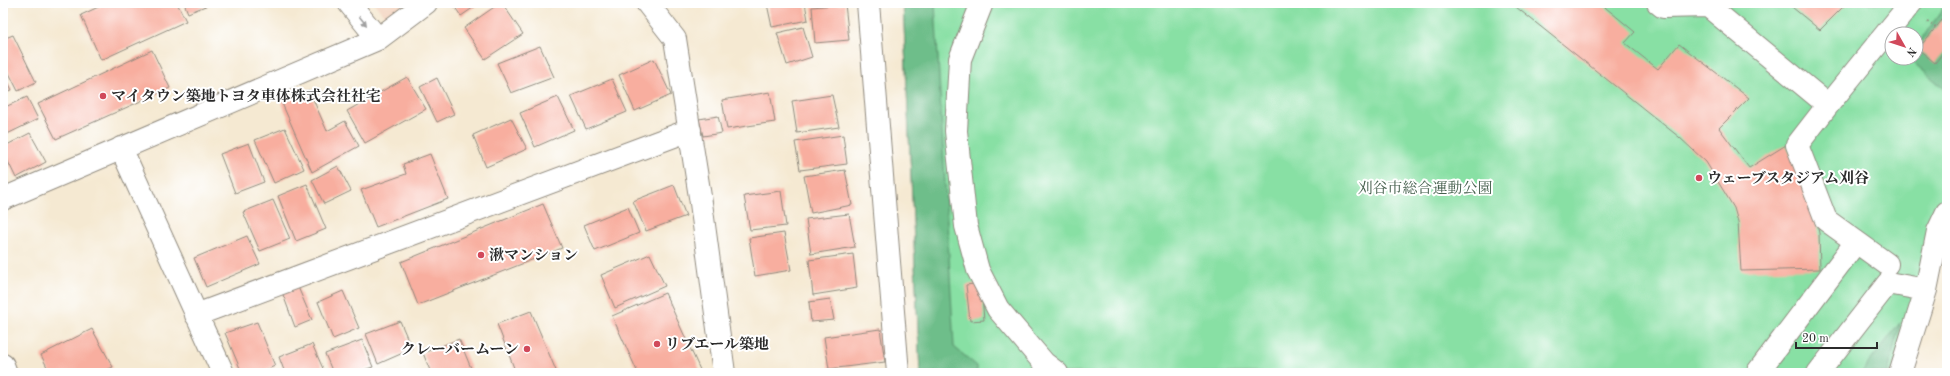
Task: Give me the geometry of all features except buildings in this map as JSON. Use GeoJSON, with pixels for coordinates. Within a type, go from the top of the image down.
{"type":"FeatureCollection","features":[{"type":"Feature","properties":{"kind":"street"},"geometry":{"type":"LineString","coordinates":[[349,3],[378,39]]}},
{"type":"Feature","properties":{"kind":"street"},"geometry":{"type":"LineString","coordinates":[[3,200],[121,148],[378,39],[426,3]]}},
{"type":"Feature","properties":{"kind":"street"},"geometry":{"type":"LineString","coordinates":[[647,3],[675,40],[701,203],[724,373]]}},
{"type":"Feature","properties":{"kind":"street"},"geometry":{"type":"LineString","coordinates":[[868,3],[898,373]]}},
{"type":"Feature","properties":{"kind":"street"},"geometry":{"type":"LineString","coordinates":[[982,3],[960,59],[956,131],[966,226],[978,270],[998,309],[1044,363],[1057,373]]}},
{"type":"Feature","properties":{"kind":"street"},"geometry":{"type":"LineString","coordinates":[[1658,3],[1663,7],[1707,5],[1828,105]]}},
{"type":"Feature","properties":{"kind":"street"},"geometry":{"type":"LineString","coordinates":[[1887,264],[1826,220],[1797,145],[1911,3]]}},
{"type":"Feature","properties":{"kind":"street"},"geometry":{"type":"LineString","coordinates":[[196,315],[690,130]]}},
{"type":"Feature","properties":{"kind":"street"},"geometry":{"type":"LineString","coordinates":[[121,148],[223,373]]}},
{"type":"Feature","properties":{"kind":"street"},"geometry":{"type":"LineString","coordinates":[[1900,373],[1926,290],[1938,231],[1947,212]]}},
{"type":"Feature","properties":{"kind":"street"},"geometry":{"type":"LineString","coordinates":[[1757,373],[1856,242]]}},
{"type":"Feature","properties":{"kind":"street"},"geometry":{"type":"LineString","coordinates":[[1818,373],[1888,283],[1926,290]]}},
{"type":"Feature","properties":{"kind":"street"},"geometry":{"type":"LineString","coordinates":[[3,365],[6,373]]}},
{"type":"Feature","properties":{"kind":"shaded area"},"geometry":{"type":"Polygon","coordinates":[[[374,3],[407,3],[386,18],[374,3]]]}},
{"type":"Feature","properties":{"kind":"green space","name":"刈谷市総合運動公園"},"geometry":{"type":"Polygon","coordinates":[[[903,3],[1947,3],[1947,226],[1892,373],[920,373],[903,3]]]}},
{"type":"Feature","properties":{"kind":"green space"},"geometry":{"type":"Polygon","coordinates":[[[903,3],[935,3],[954,347],[977,366],[977,373],[920,373],[903,3]]]}},
{"type":"Feature","properties":{"kind":"green space"},"geometry":{"type":"Polygon","coordinates":[[[1947,3],[1947,91],[1917,66],[1924,66],[1924,36],[1947,3]]]}},
{"type":"Feature","properties":{"kind":"green space"},"geometry":{"type":"Polygon","coordinates":[[[1900,323],[1888,373],[1861,373],[1900,323]]]}},
{"type":"Feature","properties":{"kind":"place","name":"マイタウン築地トヨタ車体株式会社社宅"},"geometry":{"type":"Point","coordinates":[103,96]}},
{"type":"Feature","properties":{"kind":"place","name":"ウェーブスタジアム刈谷"},"geometry":{"type":"Point","coordinates":[1699,178]}},
{"type":"Feature","properties":{"kind":"place","name":"湫マンション"},"geometry":{"type":"Point","coordinates":[481,255]}},
{"type":"Feature","properties":{"kind":"place","name":"リブエール築地"},"geometry":{"type":"Point","coordinates":[657,344]}},
{"type":"Feature","properties":{"kind":"place","name":"クレーバームーン"},"geometry":{"type":"Point","coordinates":[527,349]}}]}
